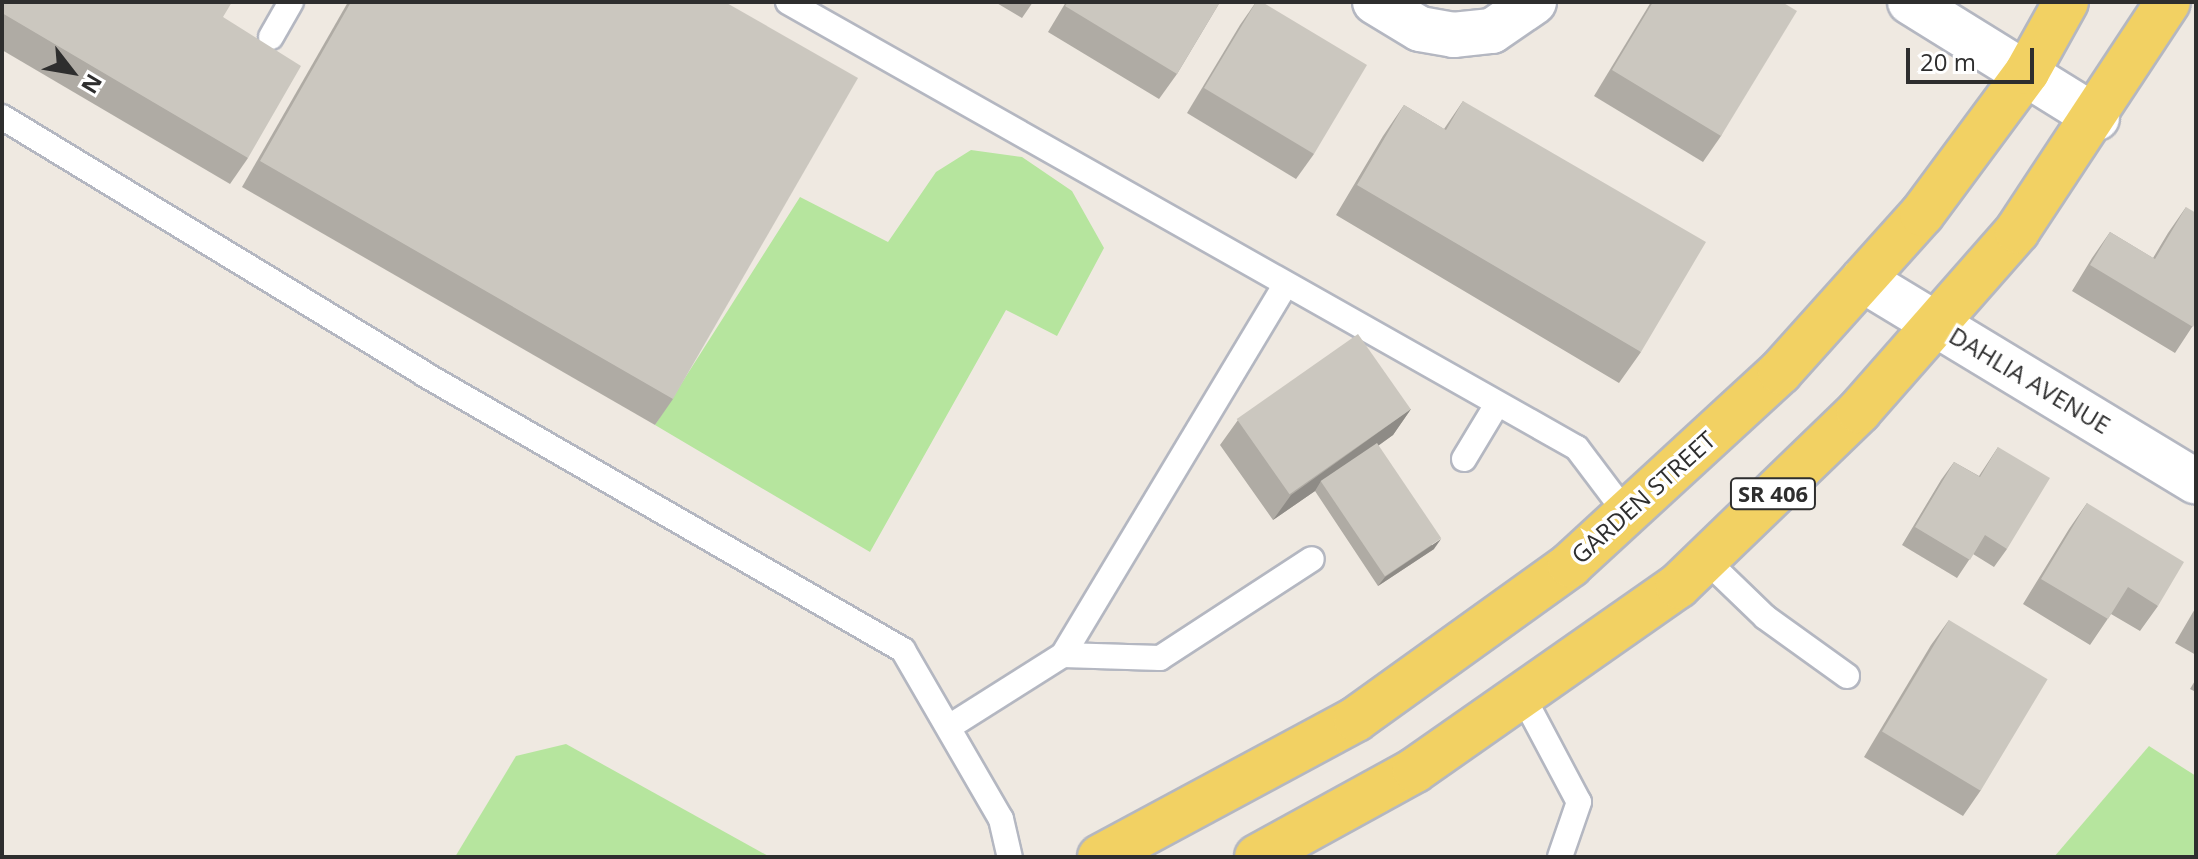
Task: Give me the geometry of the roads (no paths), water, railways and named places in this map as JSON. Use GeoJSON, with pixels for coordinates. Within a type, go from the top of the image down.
{"type":"FeatureCollection","features":[{"type":"Feature","properties":{"kind":"main road","name":"GARDEN STREET"},"geometry":{"type":"LineString","coordinates":[[1100,857],[1356,719],[1570,565],[1780,372],[1922,214],[2027,72],[2066,2]]}},
{"type":"Feature","properties":{"kind":"main road","name":"SR 406"},"geometry":{"type":"LineString","coordinates":[[1257,857],[1415,770],[1706,560],[1936,323],[2017,231],[2097,118],[2168,2]]}},
{"type":"Feature","properties":{"kind":"street"},"geometry":{"type":"LineString","coordinates":[[1375,2],[1420,29],[1453,35],[1492,31],[1534,2]]}},
{"type":"Feature","properties":{"kind":"street"},"geometry":{"type":"LineString","coordinates":[[1910,2],[2097,118]]}},
{"type":"Feature","properties":{"kind":"street","name":"DAHLIA AVENUE"},"geometry":{"type":"LineString","coordinates":[[1863,280],[2196,482]]}},
{"type":"Feature","properties":{"kind":"lane"},"geometry":{"type":"LineString","coordinates":[[271,37],[291,2]]}},
{"type":"Feature","properties":{"kind":"lane"},"geometry":{"type":"LineString","coordinates":[[788,2],[1496,406],[1577,448],[1626,513]]}},
{"type":"Feature","properties":{"kind":"lane"},"geometry":{"type":"LineString","coordinates":[[2,117],[424,374],[903,650],[1001,819],[1010,857]]}},
{"type":"Feature","properties":{"kind":"lane"},"geometry":{"type":"LineString","coordinates":[[949,727],[1063,655],[1285,285]]}},
{"type":"Feature","properties":{"kind":"lane"},"geometry":{"type":"LineString","coordinates":[[1464,459],[1496,406]]}},
{"type":"Feature","properties":{"kind":"lane"},"geometry":{"type":"LineString","coordinates":[[1063,655],[1160,658],[1312,559]]}},
{"type":"Feature","properties":{"kind":"lane"},"geometry":{"type":"LineString","coordinates":[[1706,560],[1765,617],[1847,676]]}},
{"type":"Feature","properties":{"kind":"lane"},"geometry":{"type":"LineString","coordinates":[[1522,695],[1579,802],[1560,857]]}}]}
